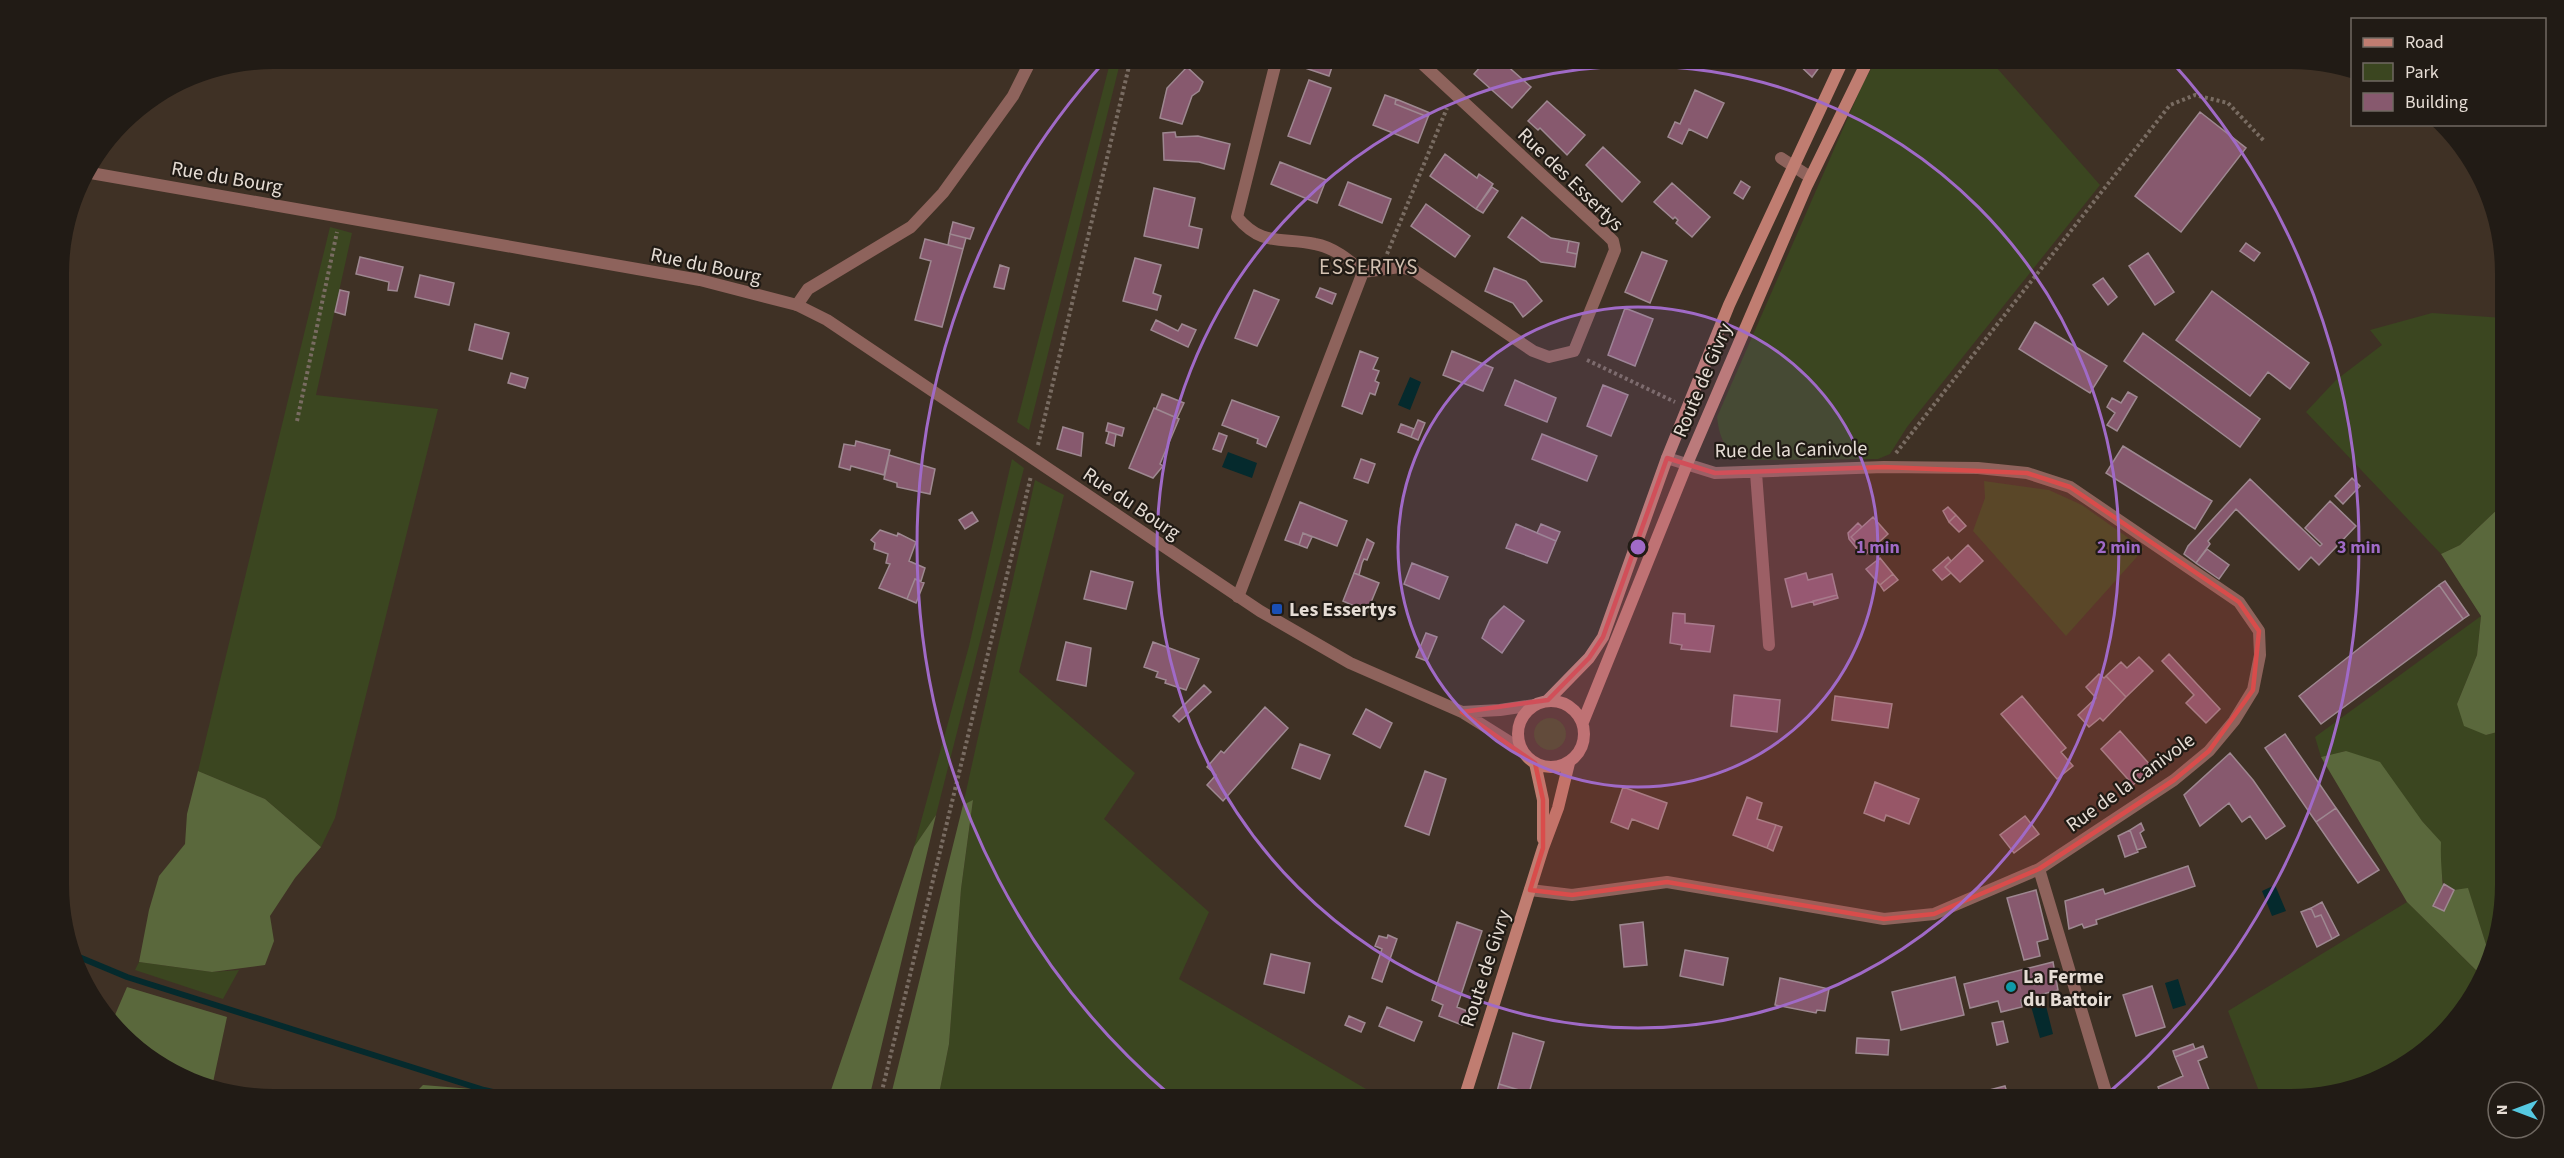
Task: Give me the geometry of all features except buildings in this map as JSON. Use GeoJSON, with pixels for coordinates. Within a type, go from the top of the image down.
{"type":"FeatureCollection","features":[{"type":"Feature","properties":{"kind":"main road","name":"Route de Givry"},"geometry":{"type":"LineString","coordinates":[[1548,700],[1589,658],[1603,637],[1667,458],[1729,305],[1839,69]]}},
{"type":"Feature","properties":{"kind":"main road","name":"Route de Givry"},"geometry":{"type":"LineString","coordinates":[[1583,722],[1687,464],[1810,177],[1864,69]]}},
{"type":"Feature","properties":{"kind":"main road"},"geometry":{"type":"LineString","coordinates":[[1548,700],[1563,702],[1573,708],[1583,722],[1585,736],[1580,752],[1569,763],[1546,767],[1535,764],[1521,749],[1517,733],[1521,718],[1534,705],[1548,700]]}},
{"type":"Feature","properties":{"kind":"main road","name":"Route de Givry"},"geometry":{"type":"LineString","coordinates":[[1467,1089],[1543,848],[1558,808],[1569,763]]}},
{"type":"Feature","properties":{"kind":"main road","name":"Route de Givry"},"geometry":{"type":"LineString","coordinates":[[1535,764],[1543,800],[1543,848]]}},
{"type":"Feature","properties":{"kind":"street"},"geometry":{"type":"LineString","coordinates":[[797,305],[808,288],[911,227],[943,193],[1013,96],[1026,69]]}},
{"type":"Feature","properties":{"kind":"street"},"geometry":{"type":"LineString","coordinates":[[1274,69],[1237,217],[1257,236],[1315,244],[1333,250],[1363,272],[1400,267],[1414,271],[1533,351],[1549,357],[1574,351]]}},
{"type":"Feature","properties":{"kind":"street","name":"Rue des Essertys"},"geometry":{"type":"LineString","coordinates":[[1428,69],[1613,241],[1615,250],[1612,260],[1574,351]]}},
{"type":"Feature","properties":{"kind":"street"},"geometry":{"type":"LineString","coordinates":[[1781,158],[1810,177]]}},
{"type":"Feature","properties":{"kind":"street","name":"Rue du Bourg"},"geometry":{"type":"LineString","coordinates":[[95,174],[700,280],[797,305],[827,320],[1238,597],[1350,663],[1462,712],[1521,749]]}},
{"type":"Feature","properties":{"kind":"street"},"geometry":{"type":"LineString","coordinates":[[1238,597],[1363,272]]}},
{"type":"Feature","properties":{"kind":"street","name":"Rue de la Canivole"},"geometry":{"type":"LineString","coordinates":[[1530,890],[1548,894],[1572,895],[1667,882],[1884,919],[1934,914],[2039,869],[2174,780],[2209,751],[2234,721],[2253,690],[2260,655],[2259,631],[2240,602],[2070,487],[2027,472],[1978,468],[1884,467],[1756,473],[1715,472],[1667,458]]}},
{"type":"Feature","properties":{"kind":"street"},"geometry":{"type":"LineString","coordinates":[[1756,473],[1769,645]]}},
{"type":"Feature","properties":{"kind":"street","name":"Rue du Bourg"},"geometry":{"type":"LineString","coordinates":[[1462,712],[1534,705]]}},
{"type":"Feature","properties":{"kind":"street"},"geometry":{"type":"LineString","coordinates":[[2039,869],[2105,1089]]}},
{"type":"Feature","properties":{"kind":"path"},"geometry":{"type":"LineString","coordinates":[[882,1089],[1128,69]]}},
{"type":"Feature","properties":{"kind":"path"},"geometry":{"type":"LineString","coordinates":[[1382,268],[1453,93]]}},
{"type":"Feature","properties":{"kind":"path"},"geometry":{"type":"LineString","coordinates":[[1884,467],[2170,105],[2195,95],[2228,103],[2265,142]]}},
{"type":"Feature","properties":{"kind":"path"},"geometry":{"type":"LineString","coordinates":[[297,421],[341,217]]}},
{"type":"Feature","properties":{"kind":"path"},"geometry":{"type":"LineString","coordinates":[[1574,351],[1595,365],[1687,407]]}},
{"type":"Feature","properties":{"kind":"highlighted area"},"geometry":{"type":"Polygon","coordinates":[[[1667,458],[1715,473],[1884,467],[2027,473],[2070,487],[2239,602],[2259,631],[2253,690],[2209,751],[2174,780],[2039,869],[1934,914],[1884,919],[1667,882],[1572,895],[1530,890],[1543,848],[1543,800],[1535,763],[1462,712],[1548,700],[1589,658],[1603,637],[1667,458]]]}},
{"type":"Feature","properties":{"kind":"green space"},"geometry":{"type":"Polygon","coordinates":[[[1108,69],[1119,69],[1029,430],[1017,422],[1108,69]]]}},
{"type":"Feature","properties":{"kind":"green space"},"geometry":{"type":"Polygon","coordinates":[[[1871,69],[1998,69],[2100,185],[1907,427],[1890,454],[1878,459],[1751,460],[1730,450],[1722,440],[1717,417],[1871,69]]]}},
{"type":"Feature","properties":{"kind":"green space"},"geometry":{"type":"Polygon","coordinates":[[[330,227],[352,233],[316,395],[438,409],[335,818],[321,847],[265,799],[198,771],[330,227]]]}},
{"type":"Feature","properties":{"kind":"green space"},"geometry":{"type":"Polygon","coordinates":[[[2432,313],[2495,317],[2495,512],[2460,545],[2441,554],[2306,412],[2336,380],[2382,345],[2370,330],[2432,313]]]}},
{"type":"Feature","properties":{"kind":"green space"},"geometry":{"type":"Polygon","coordinates":[[[1012,459],[1024,468],[936,815],[914,847],[969,646],[1012,459]]]}},
{"type":"Feature","properties":{"kind":"green space"},"geometry":{"type":"Polygon","coordinates":[[[1035,480],[1064,495],[1019,672],[1135,773],[1104,819],[1209,912],[1179,979],[1366,1089],[940,1089],[949,1044],[961,889],[973,801],[963,805],[1035,480]]]}},
{"type":"Feature","properties":{"kind":"green space"},"geometry":{"type":"Polygon","coordinates":[[[1984,481],[2049,490],[2082,505],[2144,549],[2066,636],[1973,531],[1985,498],[1984,481]]]}},
{"type":"Feature","properties":{"kind":"green space"},"geometry":{"type":"Polygon","coordinates":[[[2495,512],[2495,733],[2486,735],[2464,726],[2457,704],[2477,655],[2481,616],[2441,554],[2460,545],[2495,512]]]}},
{"type":"Feature","properties":{"kind":"green space"},"geometry":{"type":"Polygon","coordinates":[[[2481,616],[2477,655],[2457,704],[2486,735],[2495,733],[2495,898],[2486,944],[2468,889],[2454,890],[2444,884],[2440,868],[2440,842],[2422,821],[2346,751],[2321,757],[2315,737],[2481,616]]]}},
{"type":"Feature","properties":{"kind":"green space"},"geometry":{"type":"Polygon","coordinates":[[[1550,718],[1562,722],[1566,734],[1562,746],[1550,750],[1538,746],[1534,734],[1538,722],[1550,718]]]}},
{"type":"Feature","properties":{"kind":"green space"},"geometry":{"type":"Polygon","coordinates":[[[2346,751],[2380,762],[2422,821],[2441,842],[2444,911],[2454,890],[2468,888],[2486,944],[2476,970],[2407,902],[2321,757],[2346,751]]]}},
{"type":"Feature","properties":{"kind":"green space"},"geometry":{"type":"Polygon","coordinates":[[[198,771],[265,799],[321,847],[295,878],[270,916],[274,941],[265,965],[212,972],[139,962],[149,910],[159,876],[185,844],[187,814],[198,771]]]}},
{"type":"Feature","properties":{"kind":"green space"},"geometry":{"type":"Polygon","coordinates":[[[973,800],[961,889],[949,1044],[940,1089],[892,1089],[963,805],[973,800]]]}},
{"type":"Feature","properties":{"kind":"green space"},"geometry":{"type":"Polygon","coordinates":[[[936,815],[871,1089],[831,1089],[914,847],[936,815]]]}},
{"type":"Feature","properties":{"kind":"green space"},"geometry":{"type":"Polygon","coordinates":[[[2407,902],[2476,970],[2468,987],[2453,1009],[2415,1047],[2393,1062],[2369,1073],[2331,1085],[2304,1089],[2258,1089],[2228,1011],[2407,902]]]}},
{"type":"Feature","properties":{"kind":"green space"},"geometry":{"type":"Polygon","coordinates":[[[139,962],[212,972],[239,970],[223,999],[135,970],[139,962]]]}},
{"type":"Feature","properties":{"kind":"green space"},"geometry":{"type":"Polygon","coordinates":[[[127,987],[227,1017],[214,1080],[171,1062],[149,1047],[115,1014],[127,987]]]}},
{"type":"Feature","properties":{"kind":"green space"},"geometry":{"type":"Polygon","coordinates":[[[423,1085],[472,1089],[419,1089],[423,1085]]]}},
{"type":"Feature","properties":{"kind":"water"},"geometry":{"type":"Polygon","coordinates":[[[1410,377],[1421,382],[1410,410],[1398,405],[1410,377]]]}},
{"type":"Feature","properties":{"kind":"water"},"geometry":{"type":"Polygon","coordinates":[[[1228,452],[1257,463],[1252,478],[1222,467],[1228,452]]]}},
{"type":"Feature","properties":{"kind":"water"},"geometry":{"type":"Polygon","coordinates":[[[2275,885],[2286,911],[2272,916],[2262,891],[2275,885]]]}},
{"type":"Feature","properties":{"kind":"water"},"geometry":{"type":"Polygon","coordinates":[[[2178,979],[2186,1005],[2173,1009],[2165,983],[2178,979]]]}},
{"type":"Feature","properties":{"kind":"water"},"geometry":{"type":"Polygon","coordinates":[[[2045,1002],[2053,1034],[2040,1038],[2031,1006],[2045,1002]]]}},
{"type":"Feature","properties":{"kind":"waterway"},"geometry":{"type":"LineString","coordinates":[[84,959],[127,977],[481,1089]]}},
{"type":"Feature","properties":{"kind":"place","name":"Les Essertys"},"geometry":{"type":"Point","coordinates":[1277,609]}},
{"type":"Feature","properties":{"kind":"place","name":"La Ferme du Battoir"},"geometry":{"type":"Point","coordinates":[2011,987]}},
{"type":"Feature","properties":{"kind":"district","name":"ESSERTYS"},"geometry":{"type":"Point","coordinates":[1369,267]}}]}
